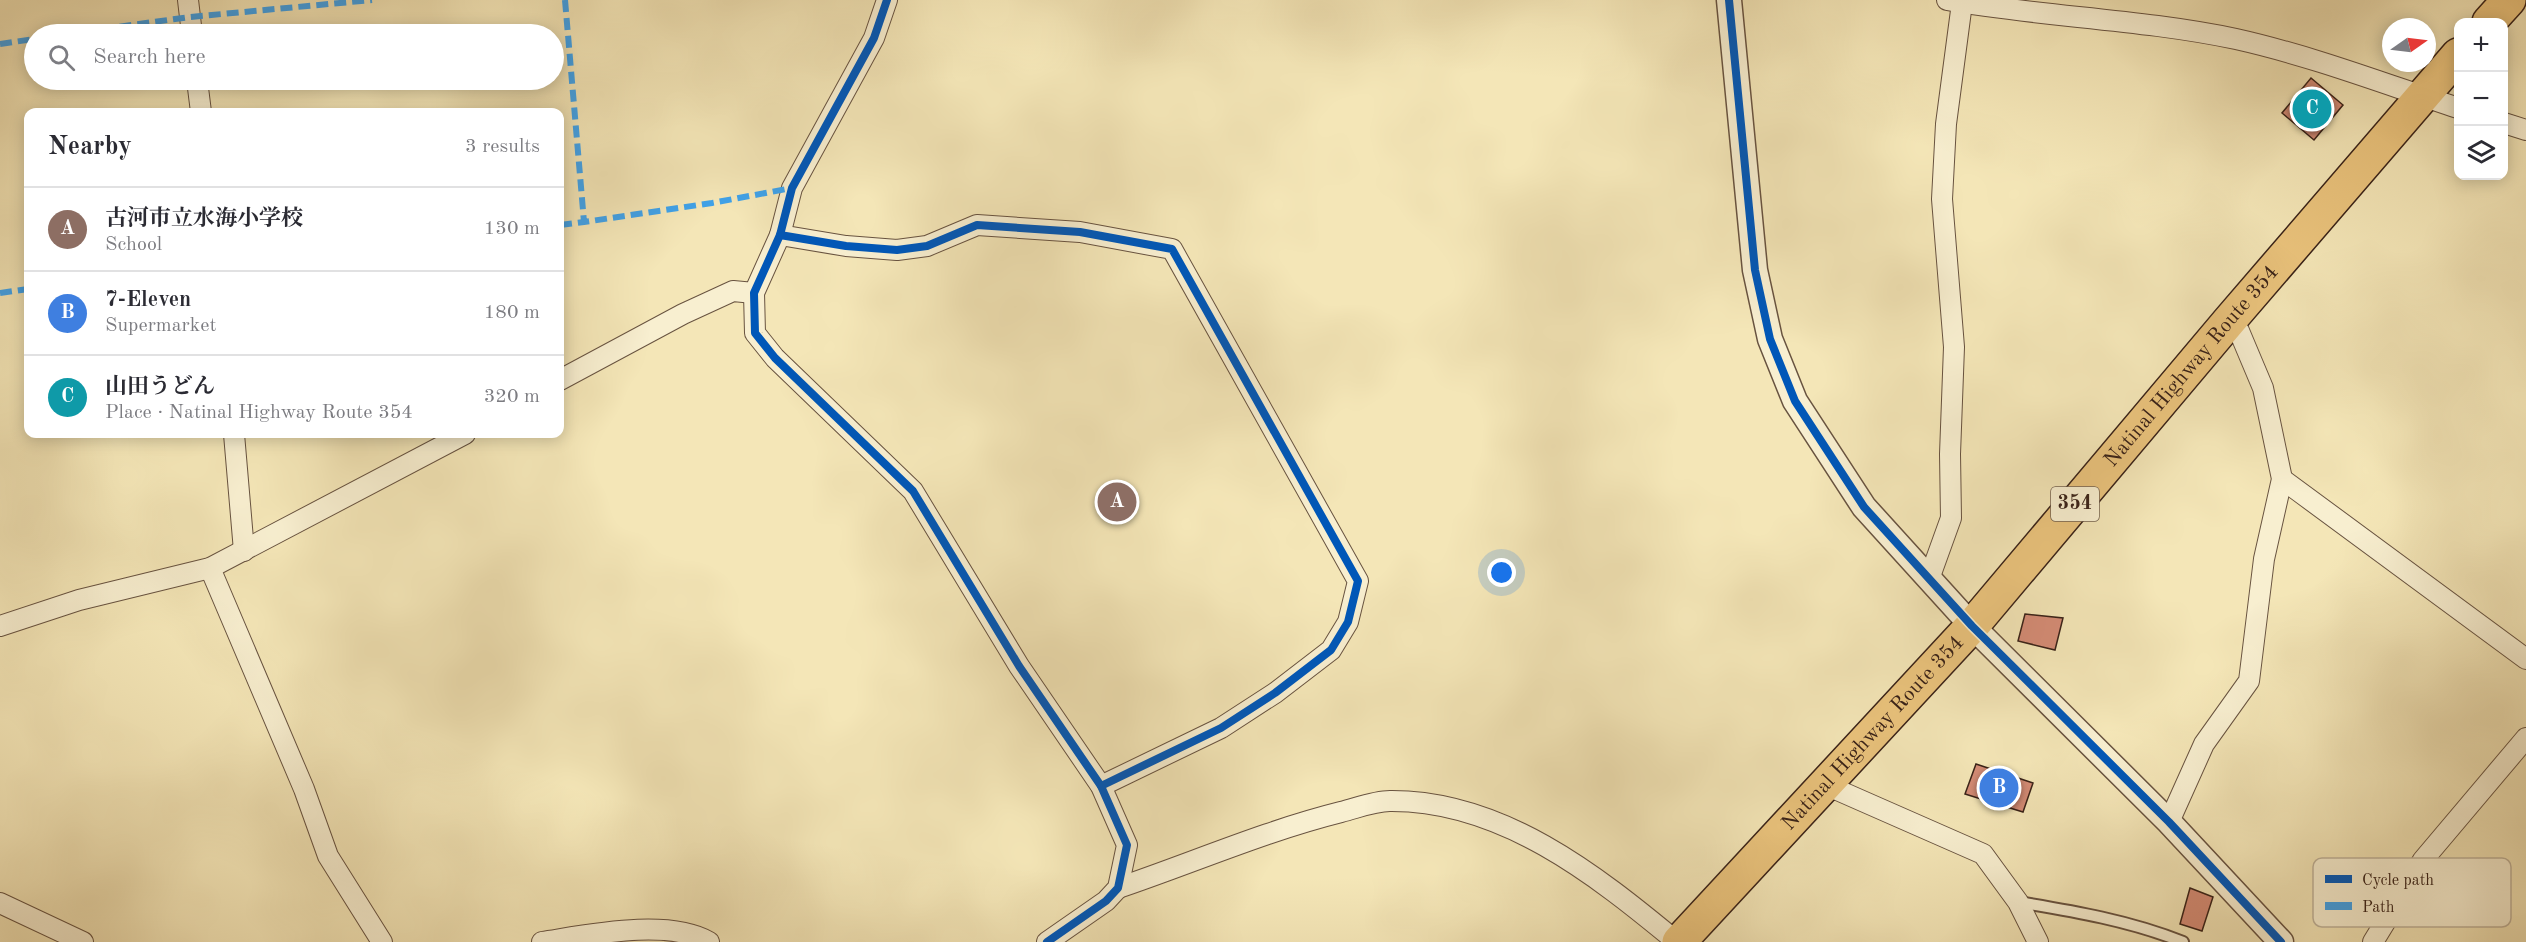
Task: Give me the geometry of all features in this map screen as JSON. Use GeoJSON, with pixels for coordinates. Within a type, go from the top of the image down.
{"type":"FeatureCollection","features":[{"type":"Feature","properties":{"kind":"highway"},"geometry":{"type":"LineString","coordinates":[[2493,18],[2509,0]]}},
{"type":"Feature","properties":{"kind":"highway","name":"Natinal Highway Route 354"},"geometry":{"type":"LineString","coordinates":[[1678,942],[1972,626],[2229,321],[2454,59]]}},
{"type":"Feature","properties":{"kind":"street"},"geometry":{"type":"LineString","coordinates":[[188,0],[191,24]]}},
{"type":"Feature","properties":{"kind":"street"},"geometry":{"type":"LineString","coordinates":[[887,0],[874,38],[792,188],[780,235],[754,294],[755,333],[775,358],[913,491],[1020,666],[1101,786],[1127,845],[1118,888]]}},
{"type":"Feature","properties":{"kind":"street"},"geometry":{"type":"LineString","coordinates":[[1729,0],[1755,270],[1770,339],[1796,401],[1831,460],[1864,507],[1972,626],[2169,822],[2281,942]]}},
{"type":"Feature","properties":{"kind":"street"},"geometry":{"type":"LineString","coordinates":[[1929,579],[1951,518],[1950,454],[1954,346],[1942,199],[1955,1],[2187,30],[2237,40],[2299,56],[2454,107]]}},
{"type":"Feature","properties":{"kind":"street"},"geometry":{"type":"LineString","coordinates":[[198,90],[200,108]]}},
{"type":"Feature","properties":{"kind":"street"},"geometry":{"type":"LineString","coordinates":[[2508,124],[2526,130]]}},
{"type":"Feature","properties":{"kind":"street"},"geometry":{"type":"LineString","coordinates":[[780,235],[846,246],[897,250],[927,246],[977,225],[1080,232],[1172,249],[1358,581],[1348,622],[1331,650],[1275,693],[1221,728],[1101,786]]}},
{"type":"Feature","properties":{"kind":"street"},"geometry":{"type":"LineString","coordinates":[[564,378],[683,314],[733,291],[754,294]]}},
{"type":"Feature","properties":{"kind":"street"},"geometry":{"type":"LineString","coordinates":[[2169,822],[2204,744],[2249,681],[2264,559],[2282,479],[2263,388],[2239,331],[2229,321]]}},
{"type":"Feature","properties":{"kind":"street"},"geometry":{"type":"LineString","coordinates":[[234,438],[244,551]]}},
{"type":"Feature","properties":{"kind":"street"},"geometry":{"type":"LineString","coordinates":[[0,626],[79,600],[210,568],[457,438]]}},
{"type":"Feature","properties":{"kind":"street"},"geometry":{"type":"LineString","coordinates":[[2282,479],[2526,659]]}},
{"type":"Feature","properties":{"kind":"street"},"geometry":{"type":"LineString","coordinates":[[210,568],[304,789],[328,856],[382,942]]}},
{"type":"Feature","properties":{"kind":"street"},"geometry":{"type":"LineString","coordinates":[[2424,858],[2526,738]]}},
{"type":"Feature","properties":{"kind":"street"},"geometry":{"type":"LineString","coordinates":[[1826,784],[1983,854],[2018,902],[2038,942]]}},
{"type":"Feature","properties":{"kind":"street"},"geometry":{"type":"LineString","coordinates":[[1047,942],[1106,901],[1118,888],[1311,820],[1388,800],[1446,805],[1515,831],[1561,854],[1623,897],[1678,942]]}},
{"type":"Feature","properties":{"kind":"street"},"geometry":{"type":"LineString","coordinates":[[0,903],[83,942]]}},
{"type":"Feature","properties":{"kind":"street"},"geometry":{"type":"LineString","coordinates":[[2373,942],[2382,927]]}},
{"type":"Feature","properties":{"kind":"street"},"geometry":{"type":"LineString","coordinates":[[542,942],[659,930],[698,936],[709,942]]}},
{"type":"Feature","properties":{"kind":"lane"},"geometry":{"type":"LineString","coordinates":[[2018,902],[2072,911],[2163,934],[2183,942]]}},
{"type":"Feature","properties":{"kind":"building"},"geometry":{"type":"Polygon","coordinates":[[[2311,78],[2343,105],[2314,140],[2282,113],[2311,78]]]}},
{"type":"Feature","properties":{"kind":"building"},"geometry":{"type":"Polygon","coordinates":[[[2025,614],[2063,618],[2055,650],[2018,641],[2025,614]]]}},
{"type":"Feature","properties":{"kind":"building"},"geometry":{"type":"Polygon","coordinates":[[[1976,764],[2033,783],[2023,812],[1965,794],[1976,764]]]}},
{"type":"Feature","properties":{"kind":"building"},"geometry":{"type":"Polygon","coordinates":[[[2190,888],[2213,897],[2202,931],[2180,924],[2190,888]]]}},
{"type":"Feature","properties":{"kind":"marked path"},"geometry":{"type":"LineString","coordinates":[[139,24],[372,0]]}},
{"type":"Feature","properties":{"kind":"marked path"},"geometry":{"type":"LineString","coordinates":[[565,0],[584,222],[712,203],[792,188]]}},
{"type":"Feature","properties":{"kind":"marked path"},"geometry":{"type":"LineString","coordinates":[[0,44],[24,40]]}},
{"type":"Feature","properties":{"kind":"marked path"},"geometry":{"type":"LineString","coordinates":[[564,224],[584,222]]}},
{"type":"Feature","properties":{"kind":"marked path"},"geometry":{"type":"LineString","coordinates":[[0,293],[24,290]]}},
{"type":"Feature","properties":{"kind":"cycle path"},"geometry":{"type":"LineString","coordinates":[[887,0],[874,38],[792,188],[780,235],[754,293],[755,333],[775,358],[913,491],[1019,666],[1101,786],[1127,845],[1118,888],[1106,901],[1047,942]]}},
{"type":"Feature","properties":{"kind":"cycle path"},"geometry":{"type":"LineString","coordinates":[[1729,0],[1755,270],[1770,339],[1795,401],[1864,507],[1972,626],[2169,822],[2281,942]]}},
{"type":"Feature","properties":{"kind":"cycle path"},"geometry":{"type":"LineString","coordinates":[[780,235],[846,246],[897,250],[927,246],[977,225],[1080,232],[1172,249],[1358,581],[1348,622],[1331,650],[1275,693],[1221,728],[1101,786]]}},
{"type":"Feature","properties":{"kind":"place","name":"山田うどん"},"geometry":{"type":"Point","coordinates":[2312,109]}},
{"type":"Feature","properties":{"kind":"place","name":"古河市立水海小学校"},"geometry":{"type":"Point","coordinates":[1117,502]}},
{"type":"Feature","properties":{"kind":"place","name":"7-Eleven"},"geometry":{"type":"Point","coordinates":[1999,788]}}]}
